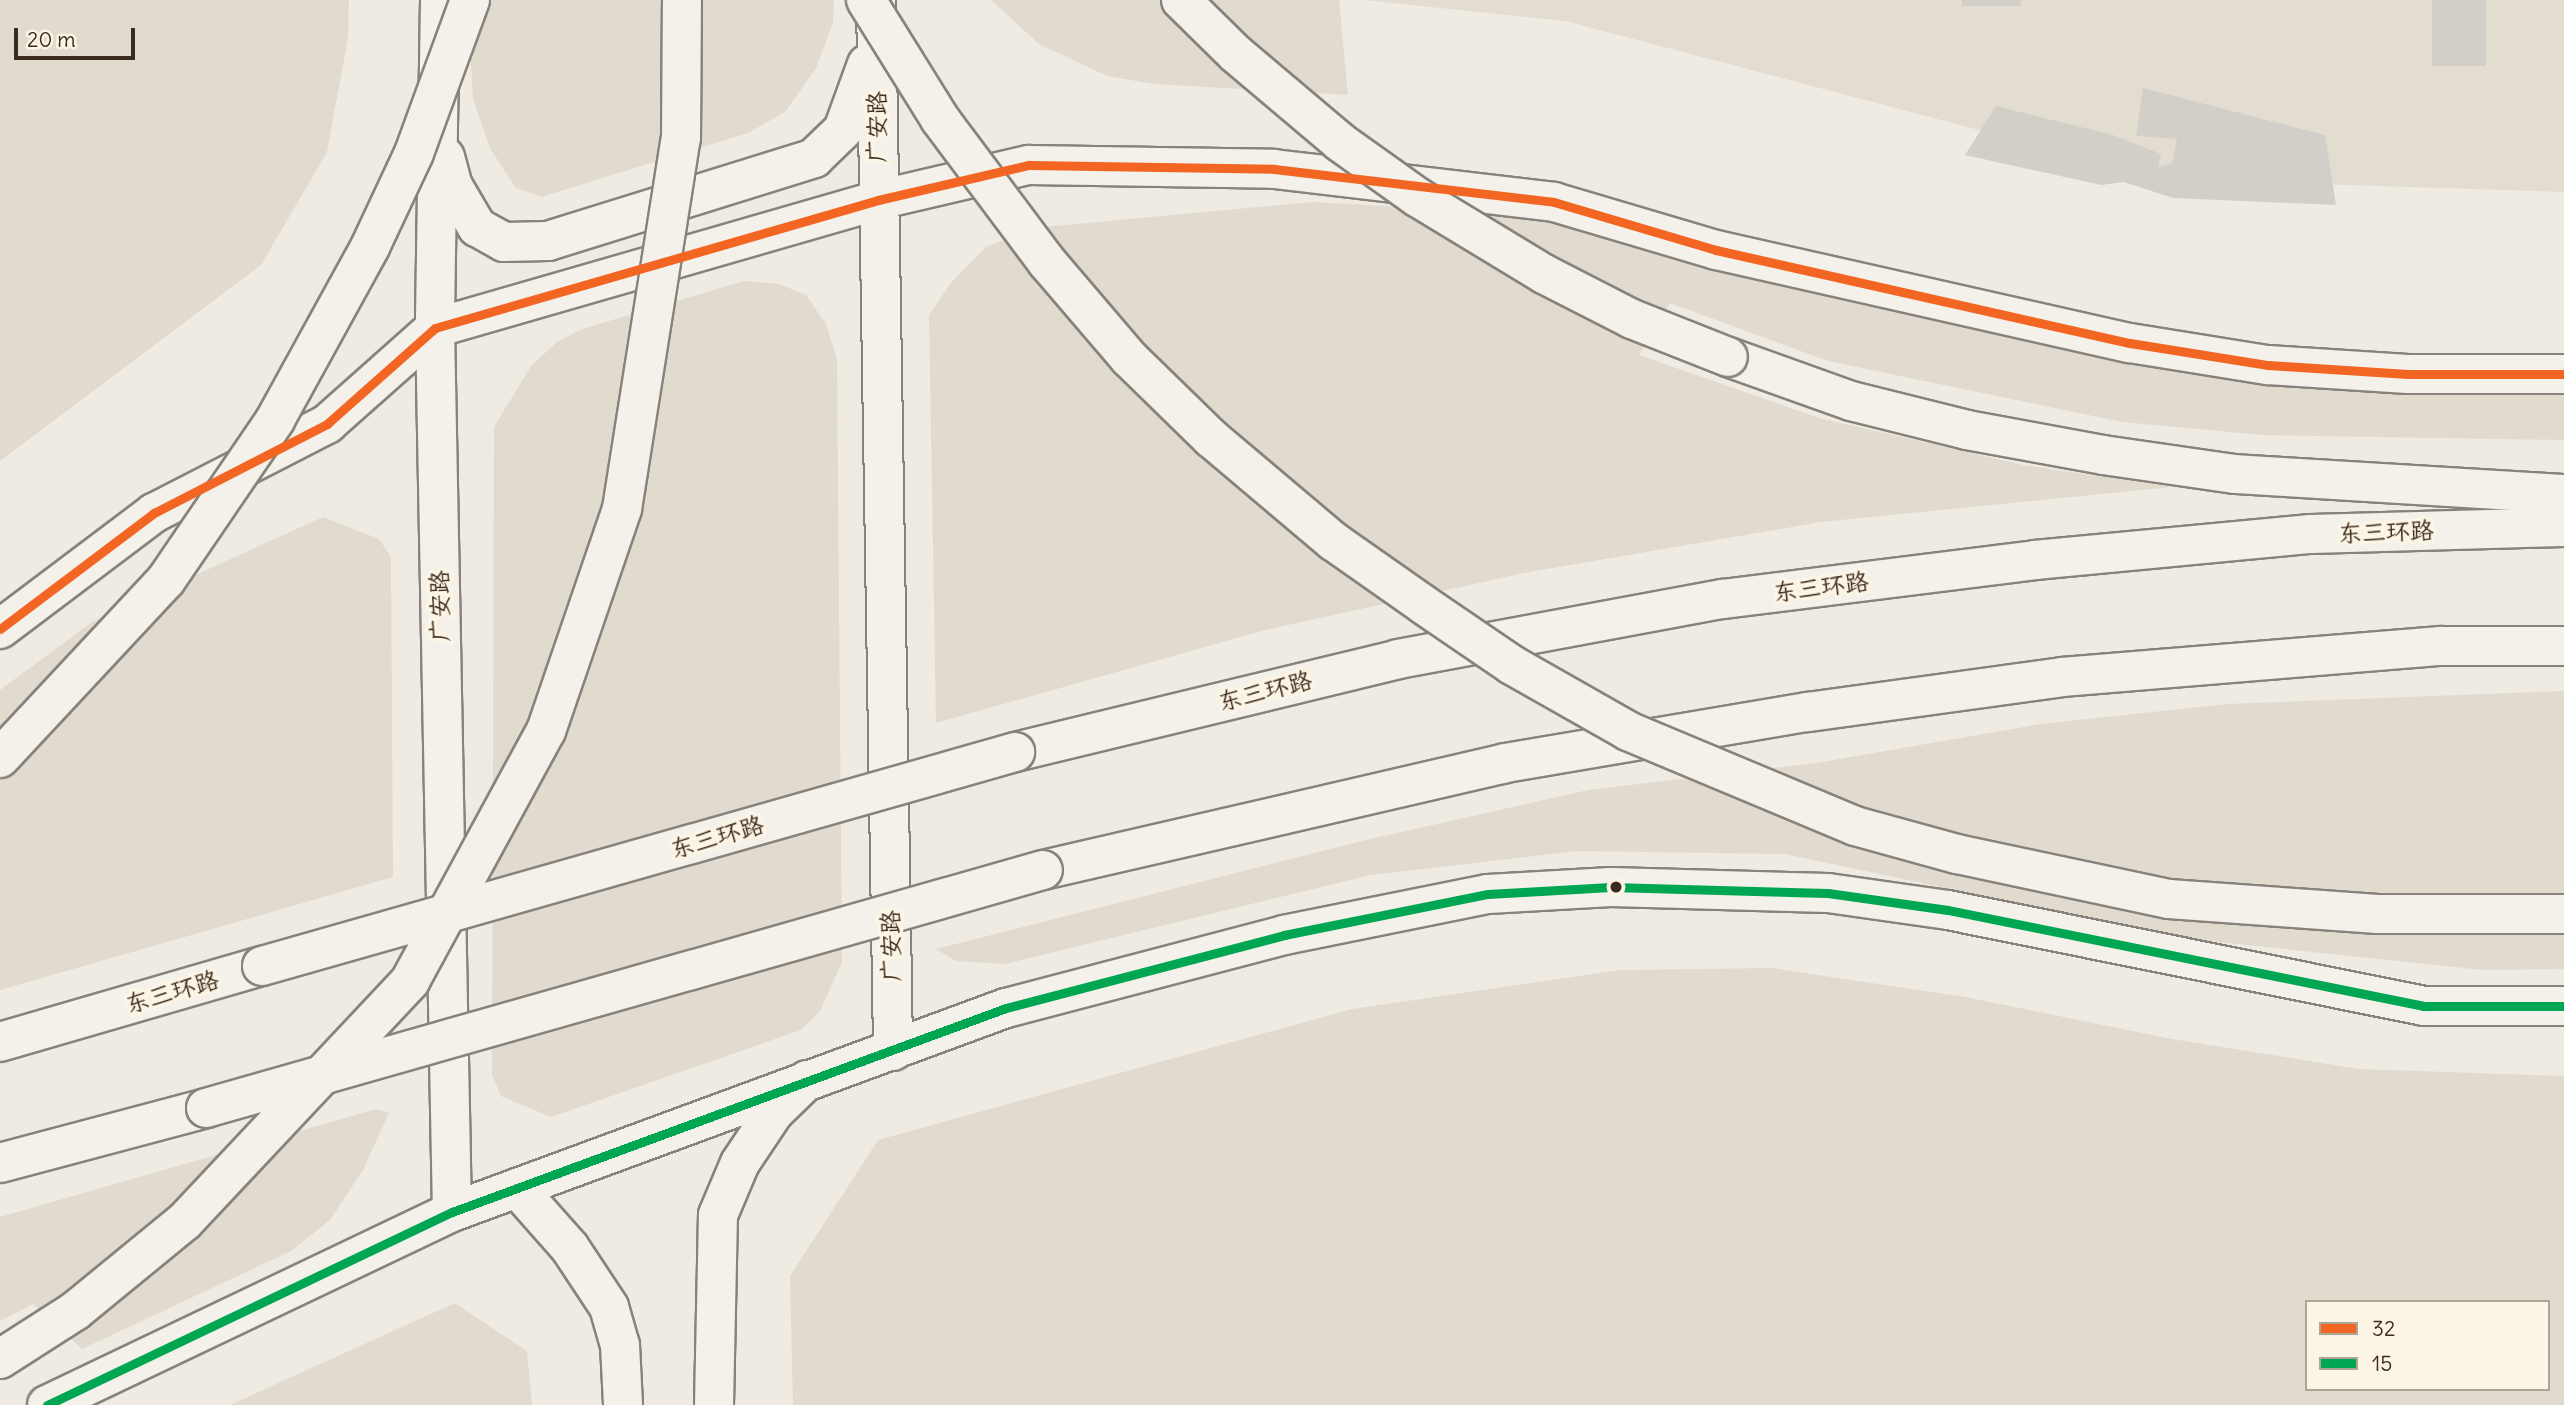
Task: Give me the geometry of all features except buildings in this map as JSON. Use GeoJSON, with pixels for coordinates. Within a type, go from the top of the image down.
{"type":"FeatureCollection","features":[{"type":"Feature","properties":{"kind":"main road","name":"广安路"},"geometry":{"type":"LineString","coordinates":[[440,0],[435,328],[452,1212]]}},
{"type":"Feature","properties":{"kind":"main road"},"geometry":{"type":"LineString","coordinates":[[0,758],[166,580],[275,420],[370,247],[414,153],[470,0]]}},
{"type":"Feature","properties":{"kind":"main road"},"geometry":{"type":"LineString","coordinates":[[0,1359],[75,1311],[185,1221],[410,981],[545,731],[622,509],[681,138],[682,0]]}},
{"type":"Feature","properties":{"kind":"main road"},"geometry":{"type":"LineString","coordinates":[[1181,0],[1236,54],[1340,142],[1417,197],[1610,308],[1728,357],[1851,401],[1967,430],[2103,455],[2235,474],[2564,495]]}},
{"type":"Feature","properties":{"kind":"main road","name":"广安路"},"geometry":{"type":"LineString","coordinates":[[873,10],[893,1051]]}},
{"type":"Feature","properties":{"kind":"main road"},"geometry":{"type":"LineString","coordinates":[[438,131],[453,186],[477,227],[504,242],[548,241],[814,158],[843,130],[873,10]]}},
{"type":"Feature","properties":{"kind":"main road"},"geometry":{"type":"LineString","coordinates":[[873,10],[940,119],[1047,262],[1129,358],[1211,438],[1333,541],[1424,605],[1512,665],[1628,731],[1855,826],[1956,854],[2132,892],[2274,909],[2491,917],[2564,914]]}},
{"type":"Feature","properties":{"kind":"main road"},"geometry":{"type":"LineString","coordinates":[[0,629],[154,513],[327,424],[435,328],[878,200],[1029,165],[1274,169],[1554,202],[1716,250],[2130,343],[2240,361],[2408,374],[2564,373]]}},
{"type":"Feature","properties":{"kind":"main road","name":"东三环路"},"geometry":{"type":"LineString","coordinates":[[0,1042],[1015,752],[1398,659],[1723,599],[2035,560],[2311,534],[2564,527]]}},
{"type":"Feature","properties":{"kind":"main road"},"geometry":{"type":"LineString","coordinates":[[0,1163],[206,1108],[1043,870],[1505,763],[1808,712],[2062,677],[2441,646],[2564,646]]}},
{"type":"Feature","properties":{"kind":"main road"},"geometry":{"type":"LineString","coordinates":[[47,1405],[452,1212],[1006,1008],[1284,935],[1488,894],[1611,887],[1828,893],[1948,910],[2423,1006],[2564,1006]]}},
{"type":"Feature","properties":{"kind":"main road"},"geometry":{"type":"LineString","coordinates":[[714,1405],[718,1214],[740,1163],[774,1112],[807,1080]]}},
{"type":"Feature","properties":{"kind":"main road"},"geometry":{"type":"LineString","coordinates":[[517,1188],[570,1248],[609,1307],[620,1345],[623,1405]]}},
{"type":"Feature","properties":{"kind":"shaded area"},"geometry":{"type":"Polygon","coordinates":[[[0,0],[349,0],[348,38],[327,152],[261,265],[0,461],[0,0]]]}},
{"type":"Feature","properties":{"kind":"shaded area"},"geometry":{"type":"Polygon","coordinates":[[[467,0],[834,0],[833,23],[816,68],[785,112],[748,133],[541,197],[515,187],[490,148],[473,99],[467,0]]]}},
{"type":"Feature","properties":{"kind":"shaded area"},"geometry":{"type":"Polygon","coordinates":[[[991,0],[1339,0],[1348,95],[1154,84],[1107,76],[1039,44],[991,0]]]}},
{"type":"Feature","properties":{"kind":"shaded area"},"geometry":{"type":"Polygon","coordinates":[[[1364,0],[2564,0],[2564,192],[2165,179],[1565,21],[1364,0]]]}},
{"type":"Feature","properties":{"kind":"shaded area"},"geometry":{"type":"Polygon","coordinates":[[[1312,202],[1561,215],[1965,323],[2564,383],[2564,440],[2262,435],[2122,422],[1828,361],[1670,303],[1639,355],[1819,418],[2023,465],[2172,487],[1821,522],[1524,573],[1265,630],[936,723],[929,315],[951,283],[986,247],[1033,228],[1312,202]]]}},
{"type":"Feature","properties":{"kind":"shaded area"},"geometry":{"type":"Polygon","coordinates":[[[744,281],[779,284],[806,295],[826,324],[837,359],[842,962],[820,1011],[801,1030],[551,1117],[501,1096],[492,1075],[494,427],[531,366],[557,342],[582,329],[744,281]]]}},
{"type":"Feature","properties":{"kind":"shaded area"},"geometry":{"type":"Polygon","coordinates":[[[323,517],[379,539],[391,557],[393,877],[0,990],[0,690],[92,622],[323,517]]]}},
{"type":"Feature","properties":{"kind":"shaded area"},"geometry":{"type":"Polygon","coordinates":[[[2564,691],[2564,969],[2483,970],[2181,938],[1785,854],[1577,851],[1371,875],[1005,964],[956,961],[936,949],[1366,840],[1588,790],[1816,763],[2041,724],[2227,704],[2564,691]]]}},
{"type":"Feature","properties":{"kind":"shaded area"},"geometry":{"type":"Polygon","coordinates":[[[1772,968],[1965,997],[2172,1039],[2359,1069],[2564,1076],[2564,1405],[793,1405],[790,1276],[878,1140],[1352,1009],[1620,970],[1772,968]]]}},
{"type":"Feature","properties":{"kind":"shaded area"},"geometry":{"type":"Polygon","coordinates":[[[376,1109],[389,1113],[363,1170],[330,1220],[291,1251],[82,1349],[33,1304],[0,1321],[0,1217],[376,1109]]]}},
{"type":"Feature","properties":{"kind":"shaded area"},"geometry":{"type":"Polygon","coordinates":[[[455,1303],[527,1351],[532,1405],[230,1405],[455,1303]]]}},
{"type":"Feature","properties":{"kind":"transit line","name":"32"},"geometry":{"type":"LineString","coordinates":[[0,629],[154,513],[327,424],[435,328],[878,200],[1029,165],[1274,169],[1554,202],[1716,250],[2130,343],[2268,365],[2408,374],[2564,374]]}},
{"type":"Feature","properties":{"kind":"transit line","name":"15"},"geometry":{"type":"LineString","coordinates":[[47,1405],[452,1212],[1006,1008],[1284,935],[1488,894],[1611,887],[1828,893],[1948,910],[2423,1006],[2564,1006]]}}]}
